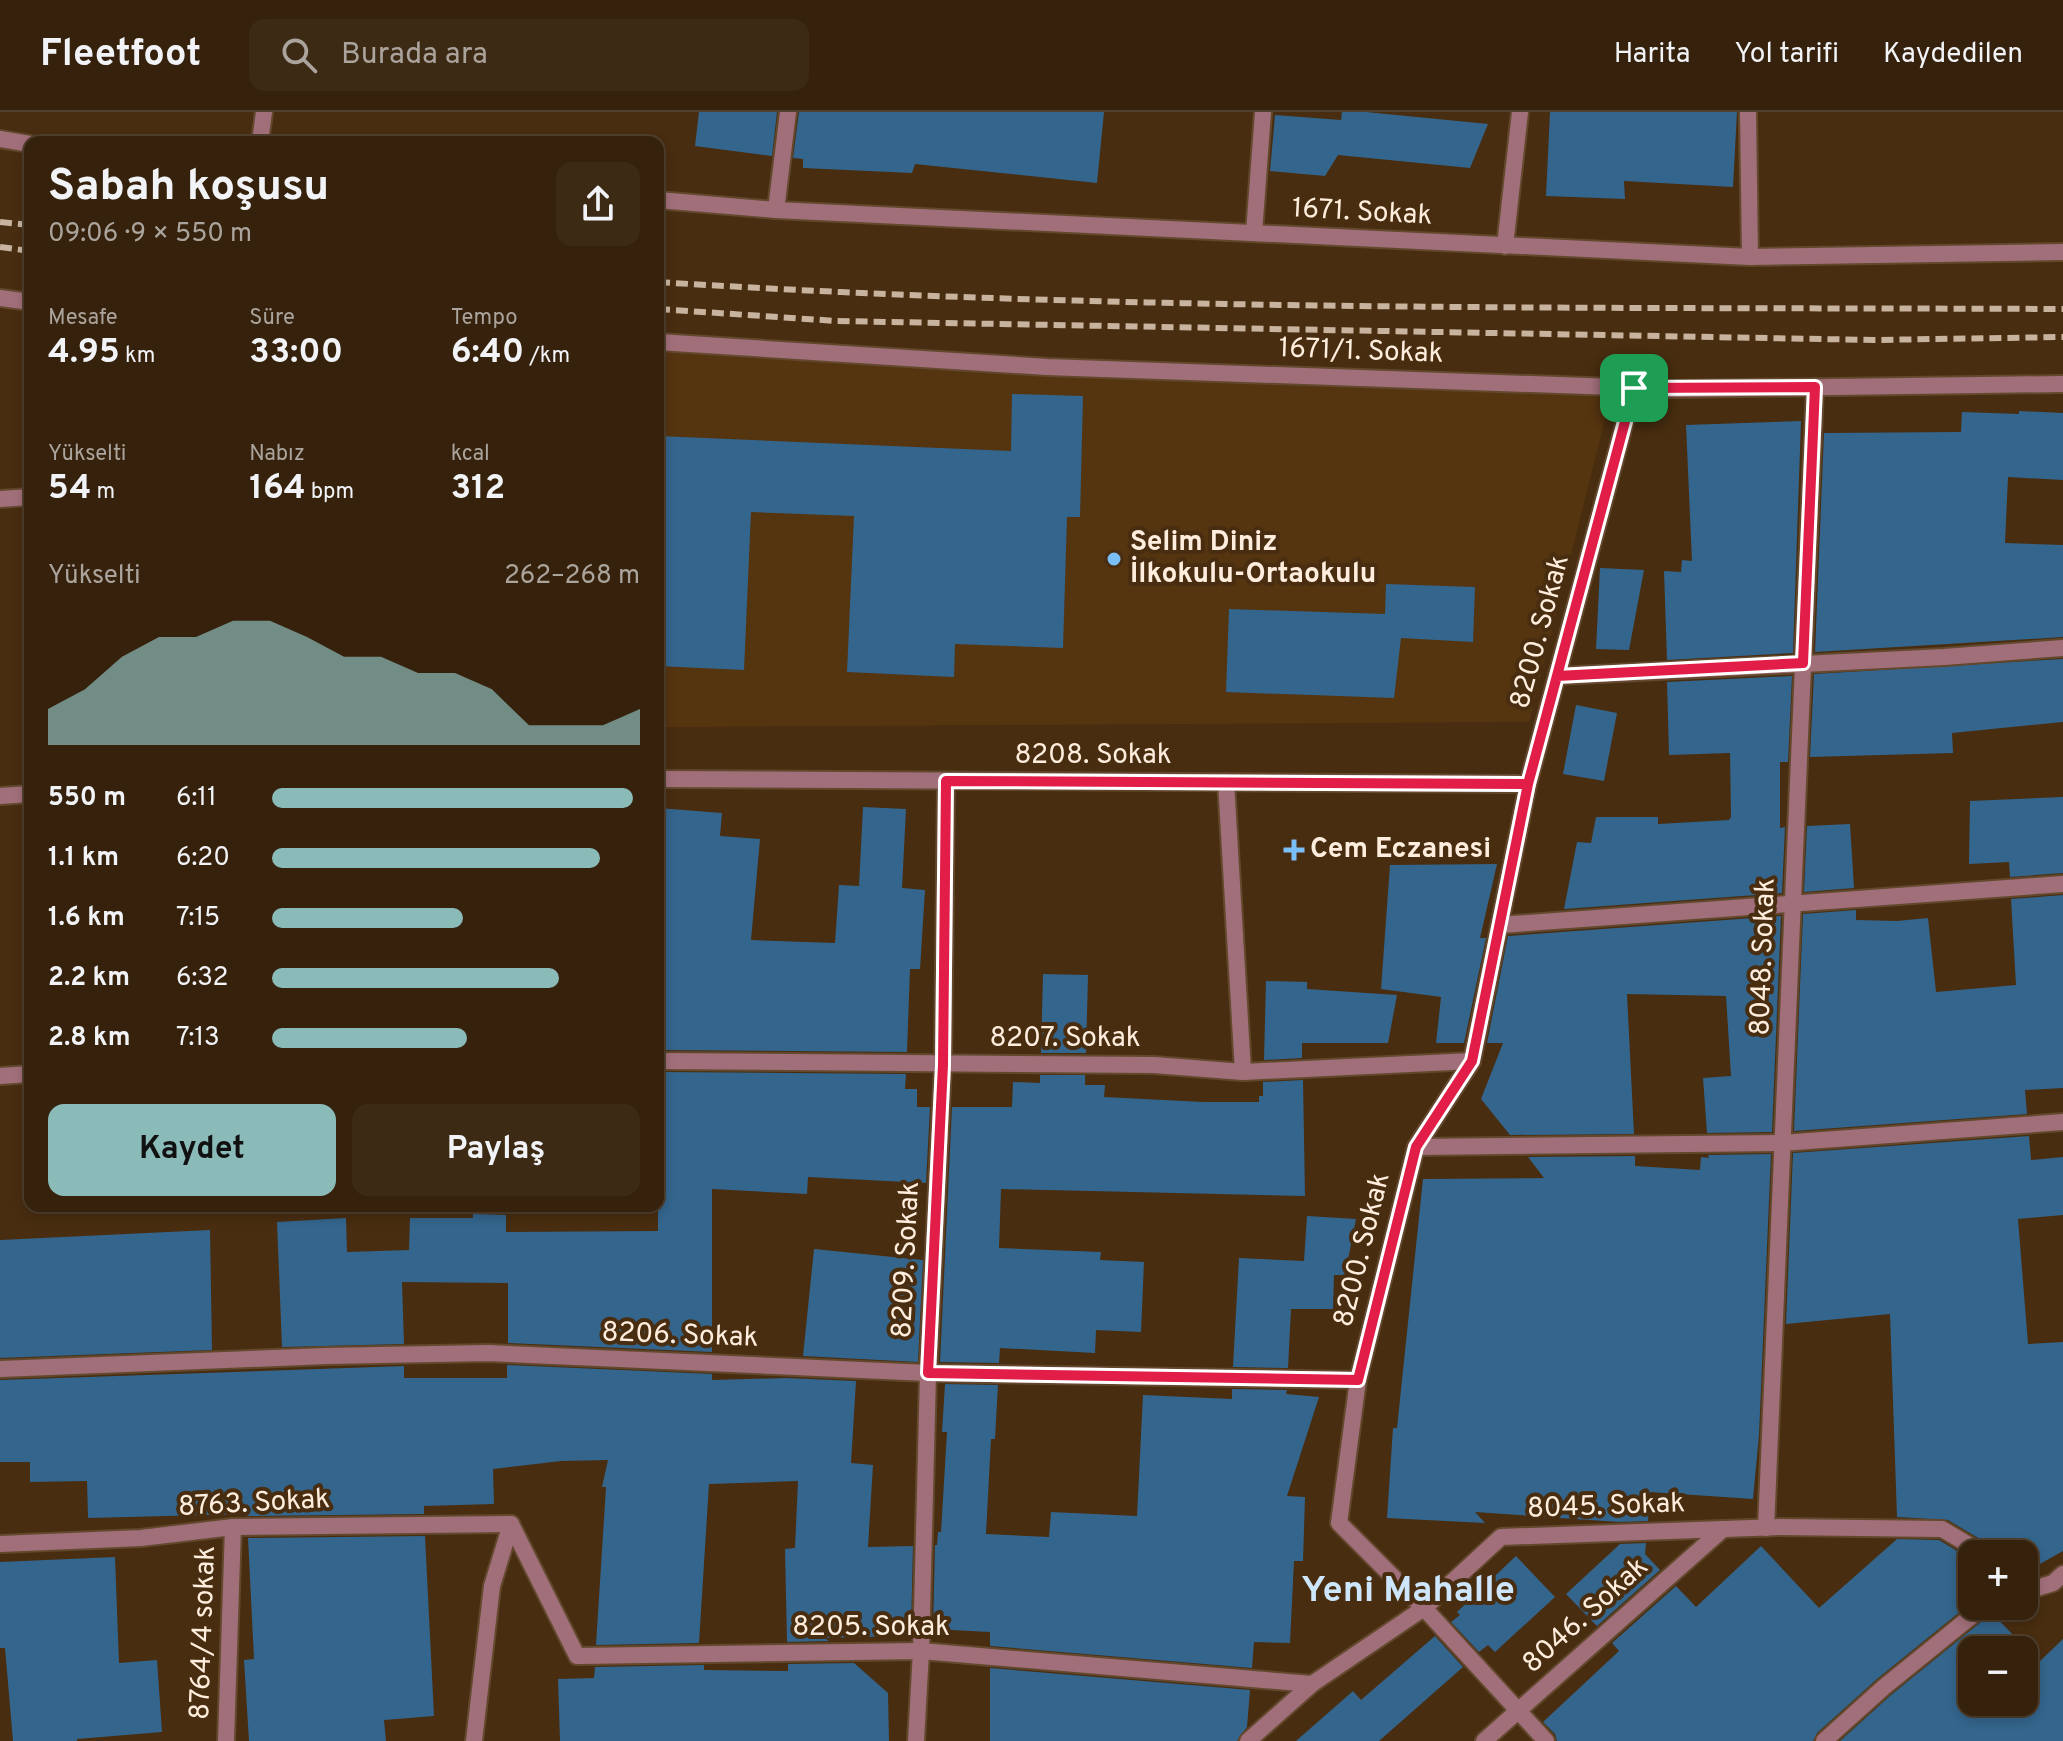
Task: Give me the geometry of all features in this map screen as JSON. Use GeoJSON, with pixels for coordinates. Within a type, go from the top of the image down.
{"type":"FeatureCollection","features":[{"type":"Feature","properties":{"kind":"street"},"geometry":{"type":"LineString","coordinates":[[261,136],[264,112]]}},
{"type":"Feature","properties":{"kind":"street"},"geometry":{"type":"LineString","coordinates":[[776,210],[788,112]]}},
{"type":"Feature","properties":{"kind":"street"},"geometry":{"type":"LineString","coordinates":[[1254,233],[1263,112]]}},
{"type":"Feature","properties":{"kind":"street"},"geometry":{"type":"LineString","coordinates":[[1505,246],[1520,112]]}},
{"type":"Feature","properties":{"kind":"street"},"geometry":{"type":"LineString","coordinates":[[1748,112],[1750,257]]}},
{"type":"Feature","properties":{"kind":"street"},"geometry":{"type":"LineString","coordinates":[[0,139],[24,143]]}},
{"type":"Feature","properties":{"kind":"street","name":"1671. Sokak"},"geometry":{"type":"LineString","coordinates":[[664,201],[776,210],[1750,257],[2063,252]]}},
{"type":"Feature","properties":{"kind":"street"},"geometry":{"type":"LineString","coordinates":[[0,298],[24,301]]}},
{"type":"Feature","properties":{"kind":"street","name":"1671/1. Sokak"},"geometry":{"type":"LineString","coordinates":[[664,342],[1047,367],[1634,388],[2063,384]]}},
{"type":"Feature","properties":{"kind":"street","name":"8048. Sokak"},"geometry":{"type":"LineString","coordinates":[[1766,1528],[1815,387]]}},
{"type":"Feature","properties":{"kind":"street","name":"8200. Sokak"},"geometry":{"type":"LineString","coordinates":[[1546,1741],[1424,1608],[1339,1523],[1358,1380],[1416,1147],[1472,1061],[1528,784],[1634,388]]}},
{"type":"Feature","properties":{"kind":"street"},"geometry":{"type":"LineString","coordinates":[[0,499],[24,497]]}},
{"type":"Feature","properties":{"kind":"street"},"geometry":{"type":"LineString","coordinates":[[1557,676],[2063,648]]}},
{"type":"Feature","properties":{"kind":"street","name":"8208. Sokak"},"geometry":{"type":"LineString","coordinates":[[664,779],[1528,784]]}},
{"type":"Feature","properties":{"kind":"street","name":"8209. Sokak"},"geometry":{"type":"LineString","coordinates":[[916,1741],[928,1373],[943,1065],[946,781]]}},
{"type":"Feature","properties":{"kind":"street"},"geometry":{"type":"LineString","coordinates":[[1226,782],[1243,1072]]}},
{"type":"Feature","properties":{"kind":"street"},"geometry":{"type":"LineString","coordinates":[[0,796],[24,794]]}},
{"type":"Feature","properties":{"kind":"street"},"geometry":{"type":"LineString","coordinates":[[1500,925],[2063,884]]}},
{"type":"Feature","properties":{"kind":"street","name":"8207. Sokak"},"geometry":{"type":"LineString","coordinates":[[664,1061],[1154,1065],[1243,1072],[1472,1061]]}},
{"type":"Feature","properties":{"kind":"street"},"geometry":{"type":"LineString","coordinates":[[0,1076],[24,1074]]}},
{"type":"Feature","properties":{"kind":"street"},"geometry":{"type":"LineString","coordinates":[[1416,1147],[1782,1143],[2063,1122]]}},
{"type":"Feature","properties":{"kind":"street","name":"8206. Sokak"},"geometry":{"type":"LineString","coordinates":[[0,1369],[488,1353],[928,1373],[1358,1380]]}},
{"type":"Feature","properties":{"kind":"street"},"geometry":{"type":"LineString","coordinates":[[474,1741],[492,1586],[511,1524]]}},
{"type":"Feature","properties":{"kind":"street","name":"8205. Sokak"},"geometry":{"type":"LineString","coordinates":[[511,1524],[577,1656],[921,1651],[1312,1684]]}},
{"type":"Feature","properties":{"kind":"street","name":"8763. Sokak"},"geometry":{"type":"LineString","coordinates":[[0,1544],[141,1538],[233,1527],[511,1524]]}},
{"type":"Feature","properties":{"kind":"street","name":"8764/4 sokak"},"geometry":{"type":"LineString","coordinates":[[226,1741],[233,1527]]}},
{"type":"Feature","properties":{"kind":"street","name":"8045. Sokak"},"geometry":{"type":"LineString","coordinates":[[1248,1741],[1312,1684],[1424,1608],[1501,1537],[1766,1528],[1942,1529],[1960,1540]]}},
{"type":"Feature","properties":{"kind":"street","name":"8046. Sokak"},"geometry":{"type":"LineString","coordinates":[[1484,1741],[1723,1529]]}},
{"type":"Feature","properties":{"kind":"street"},"geometry":{"type":"LineString","coordinates":[[2038,1579],[2060,1582]]}},
{"type":"Feature","properties":{"kind":"street"},"geometry":{"type":"LineString","coordinates":[[2038,1588],[2060,1582]]}},
{"type":"Feature","properties":{"kind":"street"},"geometry":{"type":"LineString","coordinates":[[1824,1741],[1967,1620]]}},
{"type":"Feature","properties":{"kind":"shaded area","name":"Selim Diniz İlkokulu-Ortaokulu"},"geometry":{"type":"Polygon","coordinates":[[[664,352],[1611,396],[1529,722],[664,727],[664,352]]]}},
{"type":"Feature","properties":{"kind":"building"},"geometry":{"type":"Polygon","coordinates":[[[699,112],[777,112],[772,156],[695,146],[699,112]]]}},
{"type":"Feature","properties":{"kind":"building"},"geometry":{"type":"Polygon","coordinates":[[[799,112],[1104,112],[1097,183],[915,164],[912,173],[803,168],[803,159],[793,158],[799,112]]]}},
{"type":"Feature","properties":{"kind":"building"},"geometry":{"type":"Polygon","coordinates":[[[1342,112],[1488,124],[1470,168],[1338,155],[1325,176],[1270,171],[1275,115],[1341,120],[1342,112]]]}},
{"type":"Feature","properties":{"kind":"building"},"geometry":{"type":"Polygon","coordinates":[[[1550,112],[1737,112],[1733,187],[1624,181],[1625,199],[1546,196],[1550,112]]]}},
{"type":"Feature","properties":{"kind":"building"},"geometry":{"type":"Polygon","coordinates":[[[1012,394],[1083,396],[1080,517],[1067,517],[1063,648],[955,644],[954,677],[847,672],[854,516],[751,512],[744,670],[664,666],[664,436],[1011,451],[1012,394]]]}},
{"type":"Feature","properties":{"kind":"building"},"geometry":{"type":"Polygon","coordinates":[[[2019,411],[2063,413],[2063,480],[2008,477],[2005,543],[2063,545],[2063,637],[1815,652],[1824,433],[1961,432],[1962,412],[2019,414],[2019,411]]]}},
{"type":"Feature","properties":{"kind":"building"},"geometry":{"type":"Polygon","coordinates":[[[1801,421],[1793,653],[1667,660],[1664,571],[1681,572],[1682,560],[1692,561],[1686,425],[1801,421]]]}},
{"type":"Feature","properties":{"kind":"building"},"geometry":{"type":"Polygon","coordinates":[[[1600,568],[1644,570],[1629,650],[1596,649],[1600,568]]]}},
{"type":"Feature","properties":{"kind":"building"},"geometry":{"type":"Polygon","coordinates":[[[1386,584],[1475,587],[1473,642],[1401,638],[1394,698],[1226,692],[1229,609],[1385,614],[1386,584]]]}},
{"type":"Feature","properties":{"kind":"building"},"geometry":{"type":"Polygon","coordinates":[[[2063,659],[2063,722],[1952,733],[1953,753],[1810,757],[1814,674],[2063,659]]]}},
{"type":"Feature","properties":{"kind":"building"},"geometry":{"type":"Polygon","coordinates":[[[1792,676],[1788,762],[1780,762],[1780,828],[1785,827],[1782,893],[1564,909],[1577,842],[1591,843],[1596,817],[1658,817],[1658,824],[1729,820],[1731,817],[1730,753],[1669,755],[1667,682],[1792,676]]]}},
{"type":"Feature","properties":{"kind":"building"},"geometry":{"type":"Polygon","coordinates":[[[1576,705],[1617,713],[1604,781],[1563,774],[1576,705]]]}},
{"type":"Feature","properties":{"kind":"building"},"geometry":{"type":"Polygon","coordinates":[[[2063,797],[2063,873],[2010,877],[2009,862],[1969,864],[1970,801],[2063,797]]]}},
{"type":"Feature","properties":{"kind":"building"},"geometry":{"type":"Polygon","coordinates":[[[863,807],[906,809],[902,888],[925,890],[920,969],[910,969],[907,1052],[664,1050],[664,808],[722,813],[720,836],[760,839],[751,940],[835,943],[839,885],[859,886],[863,807]]]}},
{"type":"Feature","properties":{"kind":"building"},"geometry":{"type":"Polygon","coordinates":[[[1850,824],[1854,888],[1804,892],[1807,826],[1850,824]]]}},
{"type":"Feature","properties":{"kind":"building"},"geometry":{"type":"Polygon","coordinates":[[[1497,864],[1480,938],[1486,938],[1464,1043],[1436,1043],[1441,997],[1381,989],[1390,865],[1497,864]]]}},
{"type":"Feature","properties":{"kind":"building"},"geometry":{"type":"Polygon","coordinates":[[[2063,895],[2063,1088],[2025,1090],[2027,1114],[1794,1131],[1803,914],[1856,910],[1856,920],[1928,918],[1936,992],[2016,985],[2011,899],[2063,895]]]}},
{"type":"Feature","properties":{"kind":"building"},"geometry":{"type":"Polygon","coordinates":[[[1781,916],[1772,1132],[1707,1133],[1703,1078],[1731,1076],[1726,996],[1627,994],[1634,1134],[1510,1135],[1481,1099],[1503,1043],[1487,1043],[1508,936],[1781,916]]]}},
{"type":"Feature","properties":{"kind":"building"},"geometry":{"type":"Polygon","coordinates":[[[1043,974],[1088,975],[1086,1053],[1041,1053],[1043,974]]]}},
{"type":"Feature","properties":{"kind":"building"},"geometry":{"type":"Polygon","coordinates":[[[1266,981],[1307,982],[1307,989],[1397,995],[1388,1043],[1302,1043],[1302,1058],[1264,1060],[1266,981]]]}},
{"type":"Feature","properties":{"kind":"building"},"geometry":{"type":"Polygon","coordinates":[[[664,1072],[906,1074],[905,1089],[917,1089],[917,1107],[930,1107],[926,1183],[808,1177],[807,1194],[712,1189],[712,1352],[508,1343],[508,1283],[402,1282],[404,1344],[282,1347],[277,1222],[346,1218],[347,1252],[409,1250],[410,1218],[506,1215],[506,1232],[658,1231],[658,1212],[664,1212],[664,1072]]]}},
{"type":"Feature","properties":{"kind":"building"},"geometry":{"type":"Polygon","coordinates":[[[1040,1075],[1085,1075],[1085,1085],[1105,1085],[1104,1097],[1203,1102],[1259,1102],[1259,1096],[1263,1096],[1263,1082],[1303,1080],[1305,1196],[1001,1189],[999,1248],[1101,1252],[1100,1260],[1144,1262],[1141,1332],[1096,1330],[1095,1353],[1000,1348],[999,1363],[940,1362],[952,1107],[1012,1107],[1013,1082],[1040,1083],[1040,1075]]]}},
{"type":"Feature","properties":{"kind":"building"},"geometry":{"type":"Polygon","coordinates":[[[2029,1136],[2031,1160],[2063,1157],[2063,1215],[2018,1219],[2028,1344],[2063,1342],[2063,1551],[2038,1565],[2038,1540],[1982,1540],[1948,1520],[1897,1517],[1890,1314],[1786,1324],[1793,1153],[2029,1136]]]}},
{"type":"Feature","properties":{"kind":"building"},"geometry":{"type":"Polygon","coordinates":[[[1771,1154],[1759,1435],[1753,1499],[1650,1492],[1648,1521],[1619,1522],[1475,1512],[1485,1523],[1387,1518],[1393,1428],[1397,1428],[1423,1179],[1544,1178],[1528,1157],[1635,1156],[1635,1166],[1700,1170],[1701,1157],[1709,1158],[1708,1155],[1771,1154]]]}},
{"type":"Feature","properties":{"kind":"building"},"geometry":{"type":"Polygon","coordinates":[[[1307,1216],[1356,1219],[1345,1275],[1334,1275],[1333,1309],[1291,1309],[1288,1368],[1233,1367],[1239,1258],[1304,1261],[1307,1216]]]}},
{"type":"Feature","properties":{"kind":"building"},"geometry":{"type":"Polygon","coordinates":[[[210,1230],[212,1350],[0,1358],[0,1240],[210,1230]]]}},
{"type":"Feature","properties":{"kind":"building"},"geometry":{"type":"Polygon","coordinates":[[[814,1249],[923,1260],[918,1362],[803,1356],[814,1249]]]}},
{"type":"Feature","properties":{"kind":"building"},"geometry":{"type":"Polygon","coordinates":[[[507,1365],[712,1374],[712,1380],[786,1378],[856,1381],[851,1463],[873,1465],[868,1547],[913,1546],[911,1628],[894,1628],[894,1636],[787,1642],[785,1549],[795,1548],[798,1481],[709,1484],[699,1643],[596,1645],[606,1487],[602,1487],[608,1460],[561,1461],[493,1469],[494,1504],[424,1506],[424,1514],[88,1518],[87,1481],[30,1482],[30,1462],[0,1462],[0,1380],[404,1366],[404,1378],[507,1378],[507,1365]]]}},
{"type":"Feature","properties":{"kind":"building"},"geometry":{"type":"Polygon","coordinates":[[[945,1384],[998,1385],[995,1439],[991,1439],[986,1534],[1049,1537],[1051,1512],[1137,1516],[1143,1395],[1232,1399],[1232,1389],[1287,1390],[1286,1394],[1319,1397],[1287,1496],[1305,1497],[1303,1561],[1294,1561],[1290,1643],[1254,1642],[1252,1668],[990,1646],[990,1632],[933,1629],[935,1545],[938,1532],[941,1532],[947,1432],[942,1432],[945,1384]]]}},
{"type":"Feature","properties":{"kind":"building"},"geometry":{"type":"Polygon","coordinates":[[[425,1536],[434,1716],[384,1720],[386,1741],[249,1741],[244,1660],[254,1659],[248,1538],[425,1536]]]}},
{"type":"Feature","properties":{"kind":"building"},"geometry":{"type":"Polygon","coordinates":[[[1897,1539],[1939,1540],[1958,1552],[1958,1613],[1877,1679],[1817,1733],[1813,1741],[1557,1741],[1555,1734],[1543,1722],[1619,1651],[1612,1643],[1676,1586],[1696,1607],[1761,1546],[1819,1608],[1897,1539]]]}},
{"type":"Feature","properties":{"kind":"building"},"geometry":{"type":"Polygon","coordinates":[[[1646,1543],[1645,1554],[1660,1570],[1597,1626],[1566,1594],[1620,1544],[1646,1543]]]}},
{"type":"Feature","properties":{"kind":"building"},"geometry":{"type":"Polygon","coordinates":[[[1516,1556],[1555,1597],[1495,1652],[1488,1645],[1479,1652],[1451,1622],[1460,1615],[1457,1612],[1516,1556]]]}},
{"type":"Feature","properties":{"kind":"building"},"geometry":{"type":"Polygon","coordinates":[[[115,1557],[119,1663],[157,1660],[162,1732],[77,1741],[13,1741],[5,1648],[0,1648],[0,1562],[115,1557]]]}},
{"type":"Feature","properties":{"kind":"building"},"geometry":{"type":"Polygon","coordinates":[[[1983,1620],[1999,1620],[2014,1636],[1964,1636],[1983,1620]]]}},
{"type":"Feature","properties":{"kind":"building"},"geometry":{"type":"Polygon","coordinates":[[[1435,1636],[1463,1667],[1379,1741],[1296,1741],[1353,1691],[1361,1700],[1435,1636]]]}},
{"type":"Feature","properties":{"kind":"building"},"geometry":{"type":"Polygon","coordinates":[[[2063,1639],[2063,1741],[1840,1741],[1958,1641],[1958,1716],[2038,1716],[2038,1661],[2063,1639]]]}},
{"type":"Feature","properties":{"kind":"building"},"geometry":{"type":"Polygon","coordinates":[[[854,1663],[888,1693],[889,1741],[560,1741],[558,1679],[594,1678],[595,1667],[704,1665],[704,1670],[788,1671],[788,1664],[854,1663]]]}},
{"type":"Feature","properties":{"kind":"building"},"geometry":{"type":"Polygon","coordinates":[[[990,1668],[1250,1690],[1247,1727],[1237,1741],[990,1741],[990,1668]]]}},
{"type":"Feature","properties":{"kind":"railway"},"geometry":{"type":"LineString","coordinates":[[0,222],[24,224]]}},
{"type":"Feature","properties":{"kind":"railway"},"geometry":{"type":"LineString","coordinates":[[0,247],[24,250]]}},
{"type":"Feature","properties":{"kind":"railway"},"geometry":{"type":"LineString","coordinates":[[664,282],[1009,299],[1184,303],[2063,309]]}},
{"type":"Feature","properties":{"kind":"railway"},"geometry":{"type":"LineString","coordinates":[[664,309],[837,321],[1874,340],[2063,337]]}},
{"type":"Feature","properties":{"kind":"place","name":"Selim Diniz İlkokulu-Ortaokulu"},"geometry":{"type":"Point","coordinates":[1114,559]}},
{"type":"Feature","properties":{"kind":"place","name":"Cem Eczanesi"},"geometry":{"type":"Point","coordinates":[1294,850]}},
{"type":"Feature","properties":{"kind":"district","name":"Yeni Mahalle"},"geometry":{"type":"Point","coordinates":[1408,1592]}},
{"type":"Feature","properties":{"kind":"route"},"geometry":{"type":"LineString","coordinates":[[1634,388],[1528,784],[1472,1061],[1416,1147],[1358,1380],[928,1373],[943,1065],[946,781],[1528,784],[1557,676],[1803,663],[1815,387],[1634,388]]}}]}
